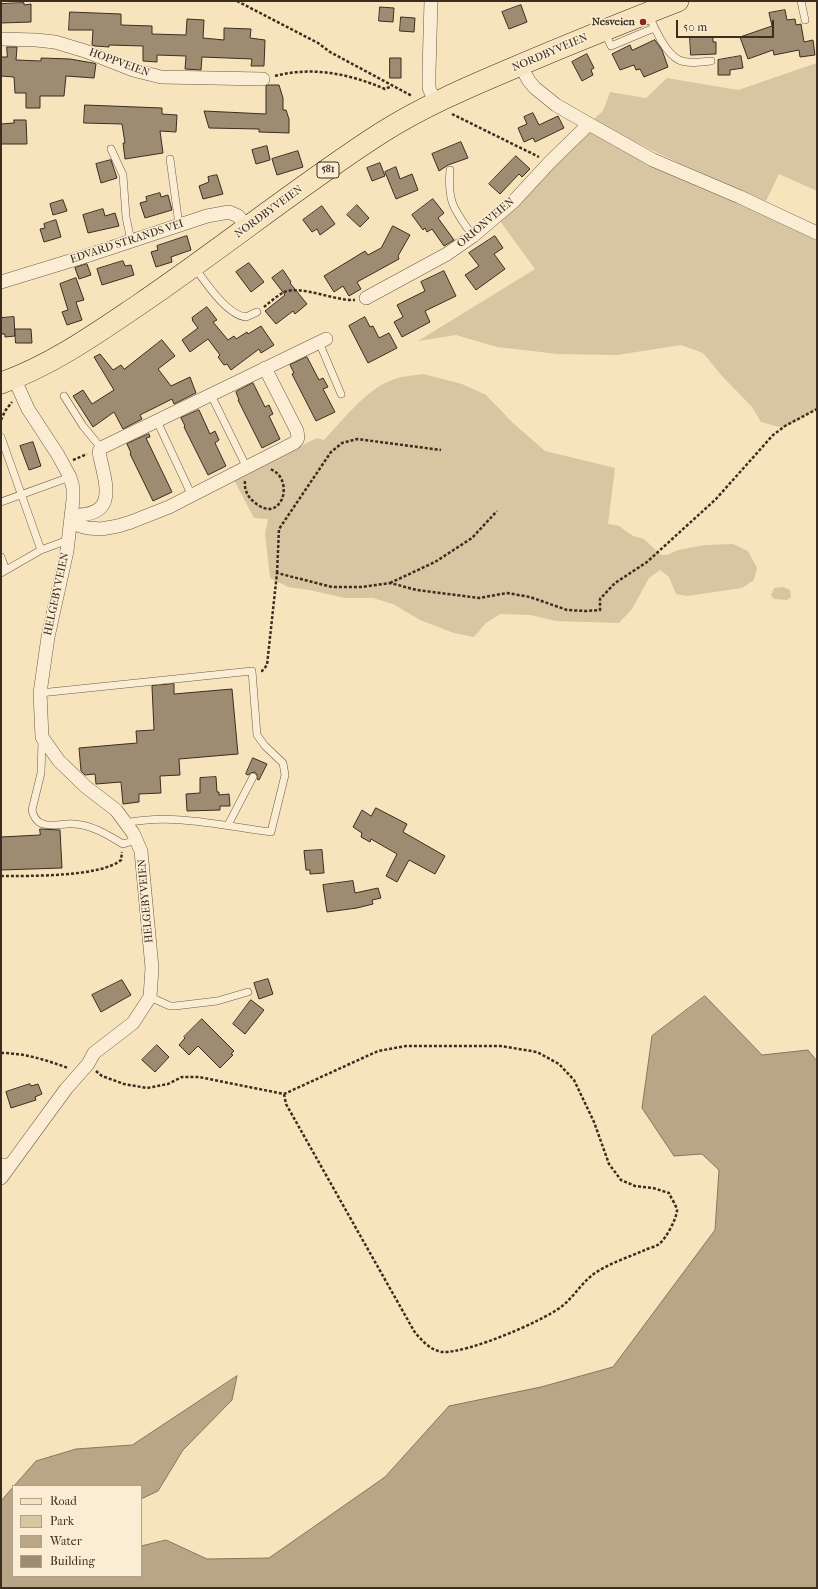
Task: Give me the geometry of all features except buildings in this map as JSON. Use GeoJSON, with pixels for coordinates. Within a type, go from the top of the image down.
{"type":"FeatureCollection","features":[{"type":"Feature","properties":{"kind":"main road","name":"NORDBYVEIEN"},"geometry":{"type":"LineString","coordinates":[[11,382],[87,339],[194,267],[426,100],[520,65],[604,31],[651,20],[678,1]]}},
{"type":"Feature","properties":{"kind":"street"},"geometry":{"type":"LineString","coordinates":[[426,100],[429,88],[431,1]]}},
{"type":"Feature","properties":{"kind":"street","name":"HOPPVEIEN"},"geometry":{"type":"LineString","coordinates":[[1,39],[36,40],[61,44],[84,50],[133,70],[161,77],[263,79]]}},
{"type":"Feature","properties":{"kind":"street"},"geometry":{"type":"LineString","coordinates":[[520,65],[529,81],[535,88],[556,105],[588,124],[653,160],[740,197],[817,233]]}},
{"type":"Feature","properties":{"kind":"street","name":"ORIONVEIEN"},"geometry":{"type":"LineString","coordinates":[[366,298],[447,254],[473,236],[513,202],[588,124]]}},
{"type":"Feature","properties":{"kind":"street","name":"EDVARD STRANDS VEI"},"geometry":{"type":"LineString","coordinates":[[1,282],[207,216],[228,212],[238,216],[248,228]]}},
{"type":"Feature","properties":{"kind":"street"},"geometry":{"type":"LineString","coordinates":[[71,515],[92,513],[99,509],[104,502],[107,495],[107,487],[99,452],[101,448],[322,341]]}},
{"type":"Feature","properties":{"kind":"street"},"geometry":{"type":"LineString","coordinates":[[71,515],[80,526],[88,528],[101,529],[118,526],[144,517],[253,468],[298,440],[297,431],[265,368]]}},
{"type":"Feature","properties":{"kind":"street","name":"HELGEBYVEIEN"},"geometry":{"type":"LineString","coordinates":[[11,382],[58,455],[70,477],[73,488],[68,540],[48,637],[40,693],[42,737],[60,761],[86,787],[116,810],[126,823],[129,842],[141,851],[152,968],[150,998]]}},
{"type":"Feature","properties":{"kind":"street"},"geometry":{"type":"LineString","coordinates":[[1,1178],[7,1162],[84,1068],[94,1053],[133,1023],[150,998]]}},
{"type":"Feature","properties":{"kind":"lane"},"geometry":{"type":"LineString","coordinates":[[801,1],[805,20]]}},
{"type":"Feature","properties":{"kind":"lane"},"geometry":{"type":"LineString","coordinates":[[651,20],[669,52],[678,60],[688,62],[710,62]]}},
{"type":"Feature","properties":{"kind":"lane"},"geometry":{"type":"LineString","coordinates":[[111,149],[123,175],[126,217],[132,241]]}},
{"type":"Feature","properties":{"kind":"lane"},"geometry":{"type":"LineString","coordinates":[[170,159],[179,225]]}},
{"type":"Feature","properties":{"kind":"lane"},"geometry":{"type":"LineString","coordinates":[[450,170],[449,184],[451,202],[461,220],[473,236]]}},
{"type":"Feature","properties":{"kind":"lane"},"geometry":{"type":"LineString","coordinates":[[194,267],[215,295],[236,314],[246,318],[257,312]]}},
{"type":"Feature","properties":{"kind":"lane"},"geometry":{"type":"LineString","coordinates":[[322,341],[341,394]]}},
{"type":"Feature","properties":{"kind":"lane"},"geometry":{"type":"LineString","coordinates":[[211,395],[253,468]]}},
{"type":"Feature","properties":{"kind":"lane"},"geometry":{"type":"LineString","coordinates":[[64,396],[83,426],[101,448]]}},
{"type":"Feature","properties":{"kind":"lane"},"geometry":{"type":"LineString","coordinates":[[157,421],[192,496]]}},
{"type":"Feature","properties":{"kind":"lane"},"geometry":{"type":"LineString","coordinates":[[1,437],[42,550]]}},
{"type":"Feature","properties":{"kind":"lane"},"geometry":{"type":"LineString","coordinates":[[1,502],[70,477]]}},
{"type":"Feature","properties":{"kind":"lane"},"geometry":{"type":"LineString","coordinates":[[1,557],[3,572],[42,550],[68,540]]}},
{"type":"Feature","properties":{"kind":"lane"},"geometry":{"type":"LineString","coordinates":[[40,693],[252,671],[257,735],[265,746],[283,763],[285,775],[271,832],[228,825],[165,819],[146,819],[126,823]]}},
{"type":"Feature","properties":{"kind":"lane"},"geometry":{"type":"LineString","coordinates":[[42,737],[43,748],[41,773],[32,810],[38,821],[46,825],[79,825],[129,842]]}},
{"type":"Feature","properties":{"kind":"lane"},"geometry":{"type":"LineString","coordinates":[[228,825],[252,777]]}},
{"type":"Feature","properties":{"kind":"lane"},"geometry":{"type":"LineString","coordinates":[[150,998],[170,1006],[175,1006],[217,1001],[248,992]]}},
{"type":"Feature","properties":{"kind":"path"},"geometry":{"type":"LineString","coordinates":[[237,1],[318,43],[330,52],[392,86],[426,100],[449,113],[550,162]]}},
{"type":"Feature","properties":{"kind":"path"},"geometry":{"type":"LineString","coordinates":[[263,79],[278,75],[303,72],[331,72],[357,78],[385,89],[392,86]]}},
{"type":"Feature","properties":{"kind":"path"},"geometry":{"type":"LineString","coordinates":[[257,312],[280,295],[295,290],[337,299],[352,300],[366,298]]}},
{"type":"Feature","properties":{"kind":"path"},"geometry":{"type":"LineString","coordinates":[[1,420],[5,411],[12,402],[11,382]]}},
{"type":"Feature","properties":{"kind":"path"},"geometry":{"type":"LineString","coordinates":[[390,583],[417,590],[479,598],[507,593],[530,597],[567,610],[600,610],[600,599],[615,582],[647,562],[716,499],[773,435],[785,426],[817,409]]}},
{"type":"Feature","properties":{"kind":"path"},"geometry":{"type":"LineString","coordinates":[[252,671],[262,671],[267,665],[277,574],[279,529],[331,452],[342,443],[357,439],[441,450]]}},
{"type":"Feature","properties":{"kind":"path"},"geometry":{"type":"LineString","coordinates":[[253,468],[272,470],[281,478],[284,493],[281,501],[275,508],[268,510],[258,505],[250,499],[246,492],[244,484],[245,480],[253,468]]}},
{"type":"Feature","properties":{"kind":"path"},"geometry":{"type":"LineString","coordinates":[[277,574],[332,587],[390,583],[435,562],[472,538],[497,511]]}},
{"type":"Feature","properties":{"kind":"path"},"geometry":{"type":"LineString","coordinates":[[1,876],[67,874],[97,870],[111,866],[121,860],[129,842]]}},
{"type":"Feature","properties":{"kind":"path"},"geometry":{"type":"LineString","coordinates":[[1,1053],[15,1053],[33,1056],[84,1068],[124,1084],[147,1088],[168,1084],[182,1077],[199,1077],[284,1094],[378,1051],[406,1046],[501,1046],[537,1052],[558,1064],[574,1080],[594,1122],[609,1164],[621,1180],[635,1186],[653,1188],[669,1193],[677,1209],[675,1219],[668,1233],[659,1244],[596,1273],[561,1307],[538,1320],[482,1344],[459,1350],[442,1352],[431,1348],[419,1338],[414,1331],[286,1104],[284,1094]]}},
{"type":"Feature","properties":{"kind":"green space"},"geometry":{"type":"Polygon","coordinates":[[[817,63],[817,191],[779,174],[766,201],[657,153],[594,119],[603,111],[610,92],[646,98],[667,78],[738,90],[817,63]]]}},
{"type":"Feature","properties":{"kind":"green space"},"geometry":{"type":"Polygon","coordinates":[[[589,124],[817,233],[817,409],[783,428],[761,422],[752,407],[722,376],[703,353],[681,345],[617,355],[558,354],[497,347],[456,335],[418,341],[535,269],[497,217],[589,124]]]}},
{"type":"Feature","properties":{"kind":"green space"},"geometry":{"type":"Polygon","coordinates":[[[423,374],[462,384],[486,395],[513,423],[545,451],[615,468],[608,524],[619,526],[633,536],[644,539],[661,555],[667,555],[678,550],[704,545],[733,544],[748,551],[757,568],[754,580],[742,588],[687,596],[676,594],[669,577],[660,570],[649,578],[632,609],[619,623],[556,621],[530,615],[500,614],[486,623],[474,637],[454,633],[420,620],[393,604],[373,598],[345,598],[288,587],[270,578],[265,534],[268,519],[254,518],[234,480],[317,438],[324,440],[363,398],[381,385],[394,379],[423,374]]]}},
{"type":"Feature","properties":{"kind":"green space"},"geometry":{"type":"Polygon","coordinates":[[[783,587],[790,590],[791,597],[787,600],[774,599],[771,595],[774,588],[783,587]]]}},
{"type":"Feature","properties":{"kind":"water"},"geometry":{"type":"Polygon","coordinates":[[[705,996],[762,1055],[808,1050],[817,1061],[817,1588],[1,1588],[1,1501],[12,1488],[12,1577],[142,1577],[142,1546],[166,1540],[207,1559],[269,1558],[385,1477],[449,1406],[541,1387],[613,1367],[715,1230],[719,1170],[702,1154],[674,1156],[642,1108],[652,1036],[705,996]]]}},
{"type":"Feature","properties":{"kind":"water"},"geometry":{"type":"Polygon","coordinates":[[[237,1376],[232,1400],[183,1450],[158,1491],[142,1499],[142,1485],[15,1485],[36,1461],[76,1449],[132,1445],[237,1376]]]}},
{"type":"Feature","properties":{"kind":"place","name":"Nesveien"},"geometry":{"type":"Point","coordinates":[643,22]}}]}
